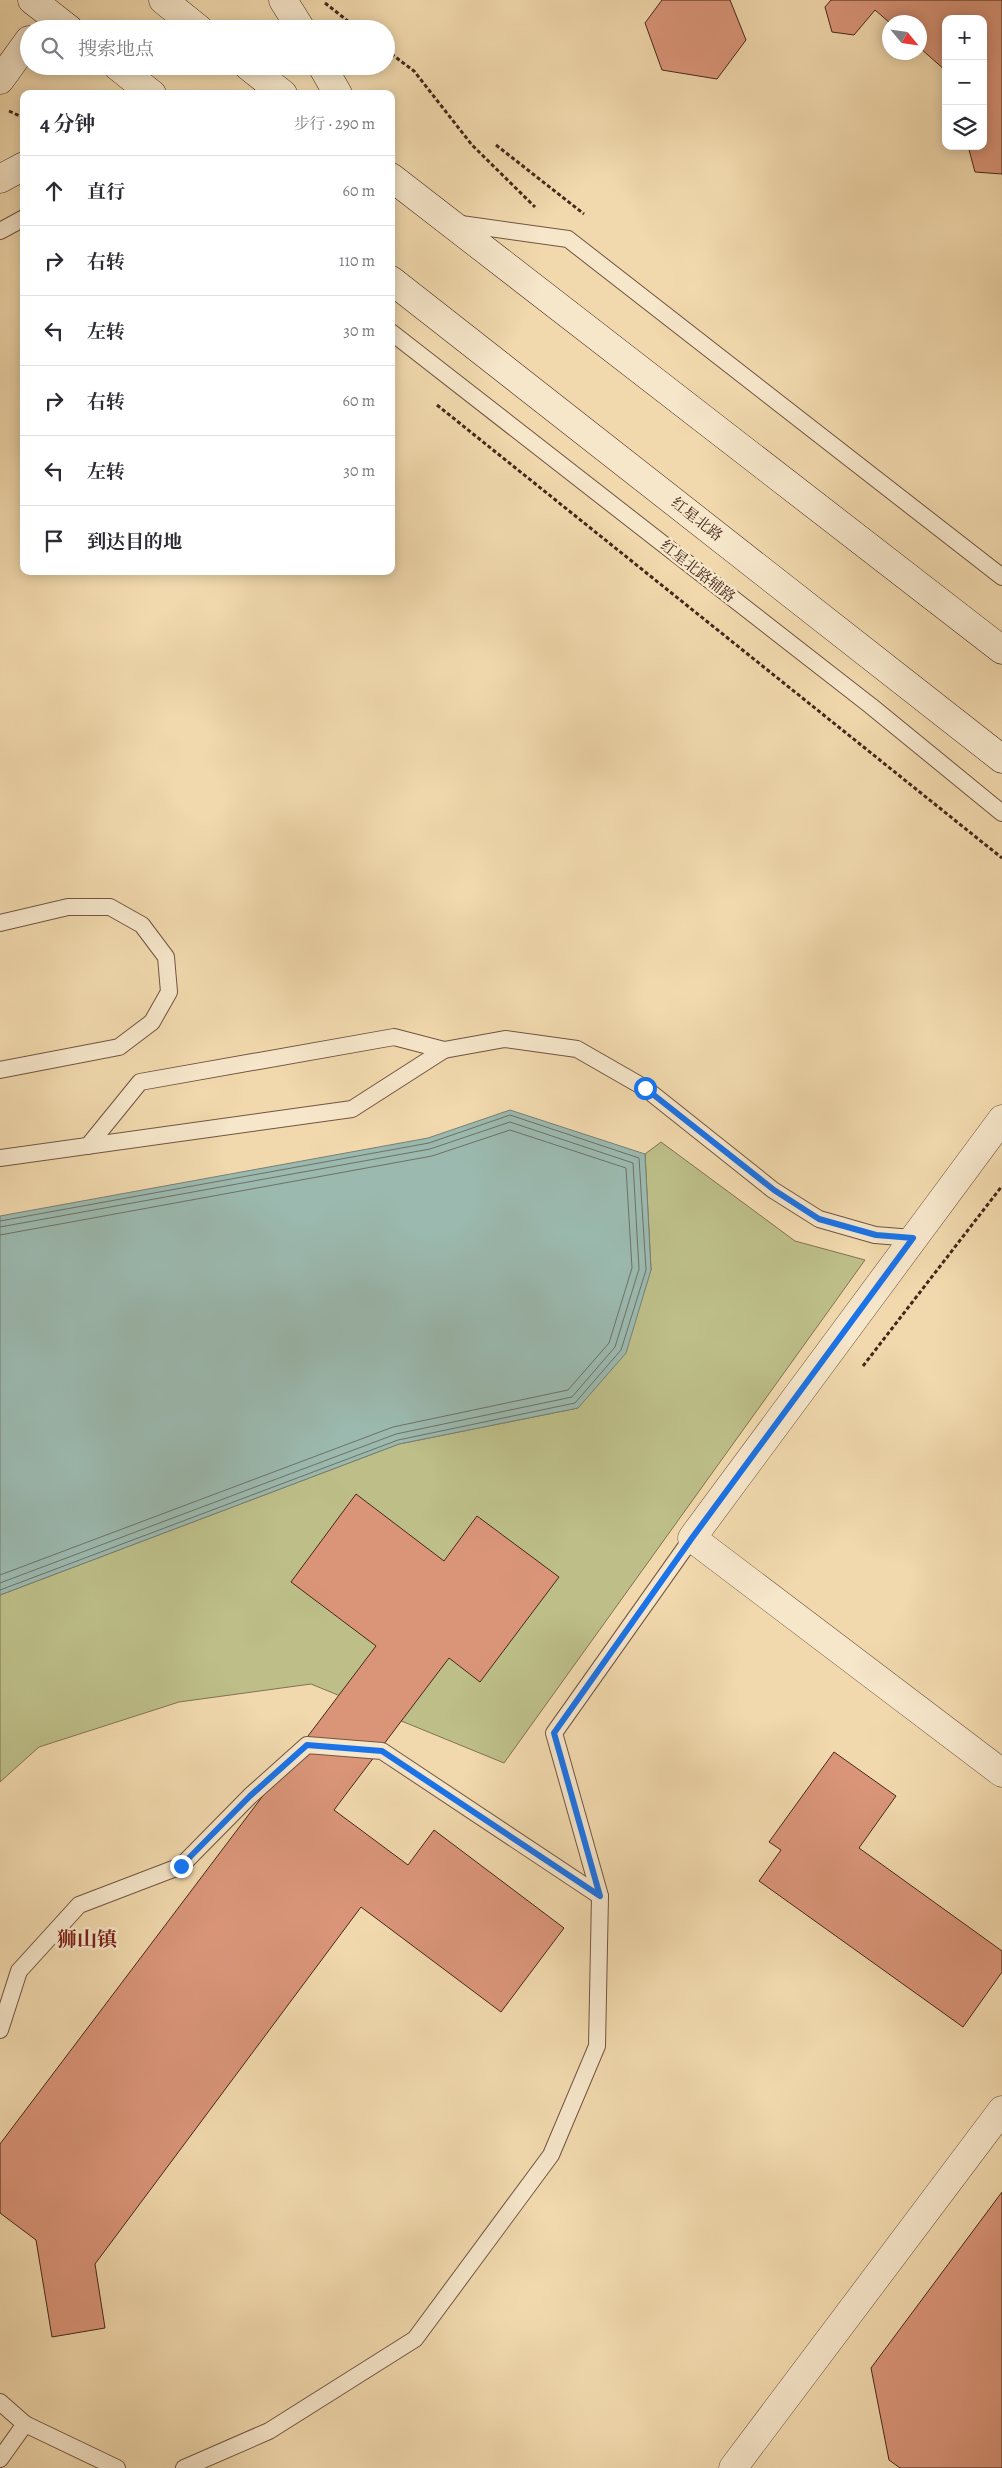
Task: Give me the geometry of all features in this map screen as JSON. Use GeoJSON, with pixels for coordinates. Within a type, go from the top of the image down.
{"type":"FeatureCollection","features":[{"type":"Feature","properties":{"kind":"main road"},"geometry":{"type":"LineString","coordinates":[[163,0],[188,20]]}},
{"type":"Feature","properties":{"kind":"main road"},"geometry":{"type":"LineString","coordinates":[[283,0],[295,20]]}},
{"type":"Feature","properties":{"kind":"main road"},"geometry":{"type":"LineString","coordinates":[[0,80],[20,52]]}},
{"type":"Feature","properties":{"kind":"main road"},"geometry":{"type":"LineString","coordinates":[[128,75],[147,90]]}},
{"type":"Feature","properties":{"kind":"main road"},"geometry":{"type":"LineString","coordinates":[[259,75],[278,90]]}},
{"type":"Feature","properties":{"kind":"main road"},"geometry":{"type":"LineString","coordinates":[[327,75],[336,90]]}},
{"type":"Feature","properties":{"kind":"main road"},"geometry":{"type":"LineString","coordinates":[[0,179],[20,168]]}},
{"type":"Feature","properties":{"kind":"main road"},"geometry":{"type":"LineString","coordinates":[[395,181],[1002,650]]}},
{"type":"Feature","properties":{"kind":"main road","name":"红星北路"},"geometry":{"type":"LineString","coordinates":[[395,283],[1002,759]]}},
{"type":"Feature","properties":{"kind":"main road"},"geometry":{"type":"LineString","coordinates":[[1002,1119],[692,1538],[1002,1774]]}},
{"type":"Feature","properties":{"kind":"main road"},"geometry":{"type":"LineString","coordinates":[[739,2466],[1002,2110]]}},
{"type":"Feature","properties":{"kind":"lane"},"geometry":{"type":"LineString","coordinates":[[0,231],[20,220]]}},
{"type":"Feature","properties":{"kind":"lane"},"geometry":{"type":"LineString","coordinates":[[447,222],[568,238],[1002,577]]}},
{"type":"Feature","properties":{"kind":"lane","name":"红星北路辅路"},"geometry":{"type":"LineString","coordinates":[[395,335],[871,706],[1002,813]]}},
{"type":"Feature","properties":{"kind":"lane"},"geometry":{"type":"LineString","coordinates":[[0,923],[68,906],[110,907],[142,925],[166,957],[169,992],[152,1022],[119,1047],[0,1070]]}},
{"type":"Feature","properties":{"kind":"lane"},"geometry":{"type":"LineString","coordinates":[[88,1146],[140,1082],[394,1037],[444,1050]]}},
{"type":"Feature","properties":{"kind":"lane"},"geometry":{"type":"LineString","coordinates":[[0,1158],[352,1109],[444,1050],[505,1039],[577,1049],[645,1088],[774,1190],[819,1219],[876,1235],[913,1238]]}},
{"type":"Feature","properties":{"kind":"lane"},"geometry":{"type":"LineString","coordinates":[[184,2468],[269,2431],[415,2339],[551,2155],[597,2046],[600,1896],[554,1733],[692,1538]]}},
{"type":"Feature","properties":{"kind":"lane"},"geometry":{"type":"LineString","coordinates":[[0,2030],[19,1971],[79,1905],[181,1866],[250,1796],[307,1745],[382,1751],[600,1896]]}},
{"type":"Feature","properties":{"kind":"lane"},"geometry":{"type":"LineString","coordinates":[[0,2402],[25,2424],[117,2468]]}},
{"type":"Feature","properties":{"kind":"lane"},"geometry":{"type":"LineString","coordinates":[[0,2459],[25,2424]]}},
{"type":"Feature","properties":{"kind":"path"},"geometry":{"type":"LineString","coordinates":[[322,0],[347,20]]}},
{"type":"Feature","properties":{"kind":"path"},"geometry":{"type":"LineString","coordinates":[[395,57],[414,71],[472,145],[568,238]]}},
{"type":"Feature","properties":{"kind":"path"},"geometry":{"type":"LineString","coordinates":[[15,116],[20,117]]}},
{"type":"Feature","properties":{"kind":"path"},"geometry":{"type":"LineString","coordinates":[[430,400],[1002,858]]}},
{"type":"Feature","properties":{"kind":"path"},"geometry":{"type":"LineString","coordinates":[[857,1374],[1002,1186]]}},
{"type":"Feature","properties":{"kind":"green space"},"geometry":{"type":"Polygon","coordinates":[[[661,1142],[795,1241],[865,1260],[504,1763],[311,1684],[179,1702],[39,1747],[0,1782],[0,1595],[399,1444],[578,1408],[651,1270],[645,1154],[661,1142]]]}},
{"type":"Feature","properties":{"kind":"water"},"geometry":{"type":"Polygon","coordinates":[[[510,1110],[645,1154],[651,1270],[626,1353],[578,1408],[399,1444],[0,1595],[0,1216],[428,1138],[510,1110]]]}},
{"type":"Feature","properties":{"kind":"building"},"geometry":{"type":"Polygon","coordinates":[[[662,0],[730,0],[746,40],[717,79],[662,70],[645,23],[662,0]]]}},
{"type":"Feature","properties":{"kind":"building"},"geometry":{"type":"Polygon","coordinates":[[[831,0],[1002,0],[1002,174],[975,172],[969,150],[987,150],[987,15],[942,15],[942,67],[927,54],[927,15],[882,16],[875,10],[854,35],[832,32],[825,7],[831,0]]]}},
{"type":"Feature","properties":{"kind":"building"},"geometry":{"type":"Polygon","coordinates":[[[356,1494],[444,1561],[477,1516],[559,1577],[480,1682],[449,1658],[334,1810],[408,1865],[434,1830],[564,1928],[501,2012],[361,1907],[95,2264],[105,2328],[52,2337],[36,2240],[0,2213],[0,2144],[376,1646],[291,1582],[356,1494]]]}},
{"type":"Feature","properties":{"kind":"building"},"geometry":{"type":"Polygon","coordinates":[[[834,1752],[896,1796],[859,1848],[1002,1951],[1002,1972],[963,2027],[759,1881],[781,1850],[769,1842],[834,1752]]]}},
{"type":"Feature","properties":{"kind":"building"},"geometry":{"type":"Polygon","coordinates":[[[1002,2192],[1002,2468],[900,2468],[889,2460],[871,2368],[1002,2192]]]}},
{"type":"Feature","properties":{"kind":"district","name":"狮山镇"},"geometry":{"type":"Point","coordinates":[87,1939]}},
{"type":"Feature","properties":{"kind":"route"},"geometry":{"type":"LineString","coordinates":[[181,1866],[250,1796],[307,1745],[382,1751],[600,1896],[554,1733],[692,1538],[913,1238],[876,1235],[819,1219],[774,1190],[645,1088]]}}]}
